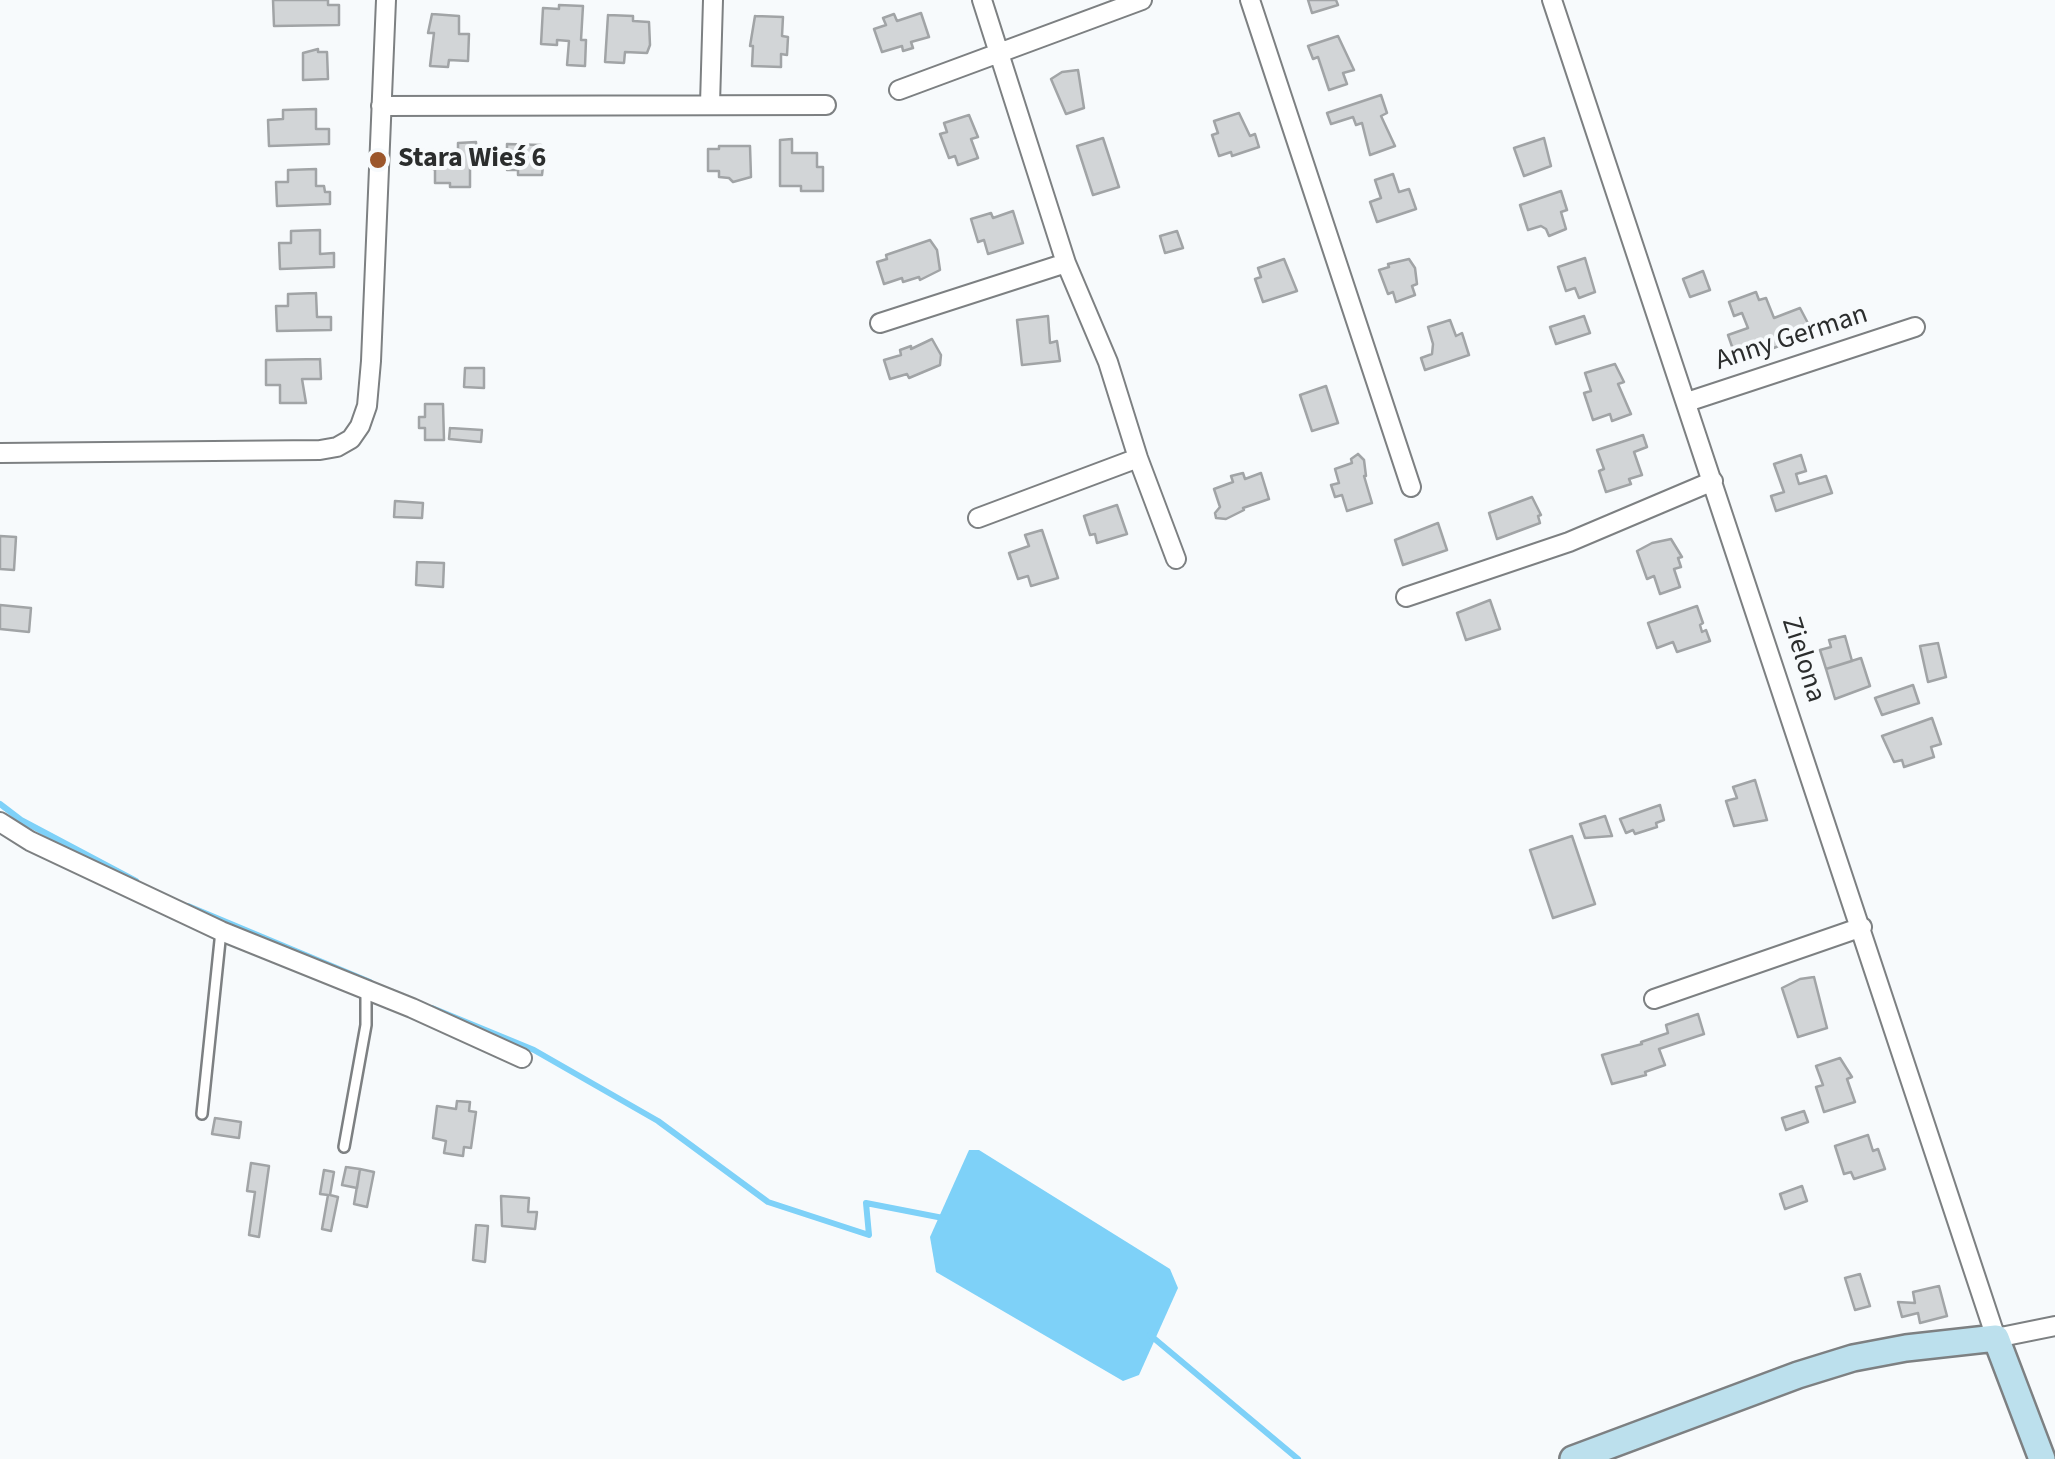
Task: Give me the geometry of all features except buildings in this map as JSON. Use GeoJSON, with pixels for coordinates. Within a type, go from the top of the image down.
{"type":"FeatureCollection","features":[{"type":"Feature","properties":{"kind":"street"},"geometry":{"type":"LineString","coordinates":[[0,454],[320,450],[351,440],[367,406],[370,376],[386,0]]}},
{"type":"Feature","properties":{"kind":"street"},"geometry":{"type":"LineString","coordinates":[[710,104],[713,0]]}},
{"type":"Feature","properties":{"kind":"street"},"geometry":{"type":"LineString","coordinates":[[982,0],[1066,263],[1108,362],[1176,559]]}},
{"type":"Feature","properties":{"kind":"street"},"geometry":{"type":"LineString","coordinates":[[898,90],[1142,0]]}},
{"type":"Feature","properties":{"kind":"street"},"geometry":{"type":"LineString","coordinates":[[1250,0],[1412,487]]}},
{"type":"Feature","properties":{"kind":"street","name":"Zielona"},"geometry":{"type":"LineString","coordinates":[[1552,0],[1996,1338]]}},
{"type":"Feature","properties":{"kind":"street"},"geometry":{"type":"LineString","coordinates":[[381,106],[826,105]]}},
{"type":"Feature","properties":{"kind":"street"},"geometry":{"type":"LineString","coordinates":[[880,322],[1066,263]]}},
{"type":"Feature","properties":{"kind":"street","name":"Anny German"},"geometry":{"type":"LineString","coordinates":[[1687,402],[1914,327]]}},
{"type":"Feature","properties":{"kind":"street"},"geometry":{"type":"LineString","coordinates":[[978,518],[1138,458]]}},
{"type":"Feature","properties":{"kind":"street"},"geometry":{"type":"LineString","coordinates":[[1406,597],[1569,542],[1713,480]]}},
{"type":"Feature","properties":{"kind":"street"},"geometry":{"type":"LineString","coordinates":[[0,822],[30,841],[220,931],[522,1058]]}},
{"type":"Feature","properties":{"kind":"street"},"geometry":{"type":"LineString","coordinates":[[1654,999],[1862,928]]}},
{"type":"Feature","properties":{"kind":"street"},"geometry":{"type":"LineString","coordinates":[[1573,1459],[1852,1358],[2055,1326]]}},
{"type":"Feature","properties":{"kind":"street"},"geometry":{"type":"LineString","coordinates":[[1996,1338],[2042,1459]]}},
{"type":"Feature","properties":{"kind":"lane"},"geometry":{"type":"LineString","coordinates":[[202,1114],[220,931]]}},
{"type":"Feature","properties":{"kind":"lane"},"geometry":{"type":"LineString","coordinates":[[344,1146],[366,1025],[366,991]]}},
{"type":"Feature","properties":{"kind":"water"},"geometry":{"type":"Polygon","coordinates":[[[969,1150],[979,1150],[1170,1269],[1178,1288],[1139,1375],[1123,1381],[936,1272],[930,1237],[969,1150]]]}},
{"type":"Feature","properties":{"kind":"waterway"},"geometry":{"type":"LineString","coordinates":[[0,804],[21,820],[136,881]]}},
{"type":"Feature","properties":{"kind":"waterway"},"geometry":{"type":"LineString","coordinates":[[188,906],[370,982]]}},
{"type":"Feature","properties":{"kind":"waterway"},"geometry":{"type":"LineString","coordinates":[[432,1008],[534,1050],[658,1121],[768,1202],[869,1235],[866,1203],[943,1218]]}},
{"type":"Feature","properties":{"kind":"waterway"},"geometry":{"type":"LineString","coordinates":[[1150,1335],[1298,1459]]}},
{"type":"Feature","properties":{"kind":"place","name":"Stara Wieś 6"},"geometry":{"type":"Point","coordinates":[378,160]}}]}
